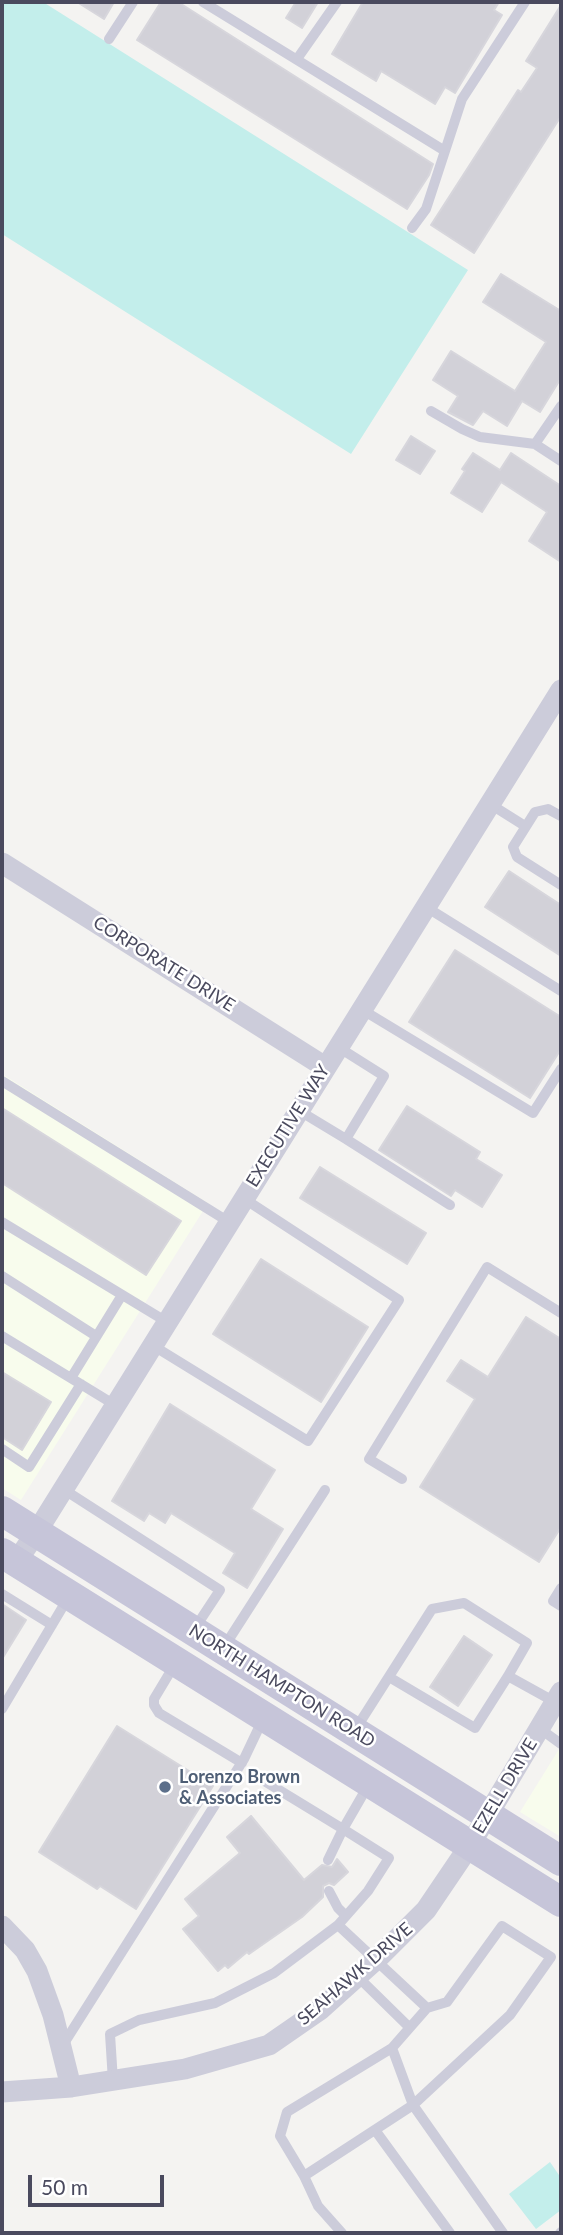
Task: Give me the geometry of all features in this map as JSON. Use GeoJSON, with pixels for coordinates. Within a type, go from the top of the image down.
{"type":"FeatureCollection","features":[{"type":"Feature","properties":{"kind":"main road","name":"NORTH HAMPTON ROAD"},"geometry":{"type":"LineString","coordinates":[[2,1511],[561,1861]]}},
{"type":"Feature","properties":{"kind":"main road","name":"NORTH HAMPTON ROAD"},"geometry":{"type":"LineString","coordinates":[[9,1557],[561,1902]]}},
{"type":"Feature","properties":{"kind":"street","name":"EXECUTIVE WAY"},"geometry":{"type":"LineString","coordinates":[[9,1557],[36,1533],[490,804],[555,713],[561,690]]}},
{"type":"Feature","properties":{"kind":"street","name":"CORPORATE DRIVE"},"geometry":{"type":"LineString","coordinates":[[2,863],[325,1067]]}},
{"type":"Feature","properties":{"kind":"street","name":"EZELL DRIVE"},"geometry":{"type":"LineString","coordinates":[[470,1845],[558,1697]]}},
{"type":"Feature","properties":{"kind":"street","name":"SEAHAWK DRIVE"},"geometry":{"type":"LineString","coordinates":[[2,2092],[71,2087],[185,2069],[270,2045],[321,2009],[426,1910],[470,1845]]}},
{"type":"Feature","properties":{"kind":"street"},"geometry":{"type":"LineString","coordinates":[[2,1926],[25,1950],[37,1971],[53,2015],[71,2087]]}},
{"type":"Feature","properties":{"kind":"lane"},"geometry":{"type":"LineString","coordinates":[[109,39],[133,2]]}},
{"type":"Feature","properties":{"kind":"lane"},"geometry":{"type":"LineString","coordinates":[[203,2],[445,151]]}},
{"type":"Feature","properties":{"kind":"lane"},"geometry":{"type":"LineString","coordinates":[[297,60],[337,2]]}},
{"type":"Feature","properties":{"kind":"lane"},"geometry":{"type":"LineString","coordinates":[[412,228],[426,209],[462,99],[525,2]]}},
{"type":"Feature","properties":{"kind":"lane"},"geometry":{"type":"LineString","coordinates":[[535,444],[561,406]]}},
{"type":"Feature","properties":{"kind":"lane"},"geometry":{"type":"LineString","coordinates":[[431,411],[480,437],[535,444],[561,461]]}},
{"type":"Feature","properties":{"kind":"lane"},"geometry":{"type":"LineString","coordinates":[[490,804],[525,826]]}},
{"type":"Feature","properties":{"kind":"lane"},"geometry":{"type":"LineString","coordinates":[[561,816],[548,808],[535,812],[513,848],[517,857],[561,885]]}},
{"type":"Feature","properties":{"kind":"lane"},"geometry":{"type":"LineString","coordinates":[[426,907],[561,991]]}},
{"type":"Feature","properties":{"kind":"lane"},"geometry":{"type":"LineString","coordinates":[[361,1010],[533,1113],[561,1069]]}},
{"type":"Feature","properties":{"kind":"lane"},"geometry":{"type":"LineString","coordinates":[[338,1046],[384,1076],[346,1139]]}},
{"type":"Feature","properties":{"kind":"lane"},"geometry":{"type":"LineString","coordinates":[[2,1081],[229,1222]]}},
{"type":"Feature","properties":{"kind":"lane"},"geometry":{"type":"LineString","coordinates":[[298,1110],[450,1205]]}},
{"type":"Feature","properties":{"kind":"lane"},"geometry":{"type":"LineString","coordinates":[[152,1345],[308,1441],[399,1300],[243,1198]]}},
{"type":"Feature","properties":{"kind":"lane"},"geometry":{"type":"LineString","coordinates":[[2,1222],[167,1322]]}},
{"type":"Feature","properties":{"kind":"lane"},"geometry":{"type":"LineString","coordinates":[[402,1479],[369,1459],[487,1267],[561,1313]]}},
{"type":"Feature","properties":{"kind":"lane"},"geometry":{"type":"LineString","coordinates":[[2,1276],[96,1336]]}},
{"type":"Feature","properties":{"kind":"lane"},"geometry":{"type":"LineString","coordinates":[[2,1449],[29,1466],[76,1381],[96,1336],[122,1295]]}},
{"type":"Feature","properties":{"kind":"lane"},"geometry":{"type":"LineString","coordinates":[[2,1336],[115,1405]]}},
{"type":"Feature","properties":{"kind":"lane"},"geometry":{"type":"LineString","coordinates":[[63,1489],[220,1590],[193,1631]]}},
{"type":"Feature","properties":{"kind":"lane"},"geometry":{"type":"LineString","coordinates":[[223,1650],[325,1490]]}},
{"type":"Feature","properties":{"kind":"lane"},"geometry":{"type":"LineString","coordinates":[[561,1588],[553,1601],[561,1606]]}},
{"type":"Feature","properties":{"kind":"lane"},"geometry":{"type":"LineString","coordinates":[[2,1594],[52,1625]]}},
{"type":"Feature","properties":{"kind":"lane"},"geometry":{"type":"LineString","coordinates":[[2,1709],[69,1595]]}},
{"type":"Feature","properties":{"kind":"lane"},"geometry":{"type":"LineString","coordinates":[[354,1732],[432,1609],[464,1603],[527,1643],[475,1728],[389,1677]]}},
{"type":"Feature","properties":{"kind":"lane"},"geometry":{"type":"LineString","coordinates":[[177,1662],[154,1699],[159,1713],[242,1763]]}},
{"type":"Feature","properties":{"kind":"lane"},"geometry":{"type":"LineString","coordinates":[[508,1676],[558,1697]]}},
{"type":"Feature","properties":{"kind":"lane"},"geometry":{"type":"LineString","coordinates":[[61,2048],[242,1763],[264,1716]]}},
{"type":"Feature","properties":{"kind":"lane"},"geometry":{"type":"LineString","coordinates":[[539,1728],[561,1744]]}},
{"type":"Feature","properties":{"kind":"lane"},"geometry":{"type":"LineString","coordinates":[[113,2081],[110,2034],[139,2020],[215,2003],[275,1973],[342,1920],[368,1891],[389,1858],[266,1782]]}},
{"type":"Feature","properties":{"kind":"lane"},"geometry":{"type":"LineString","coordinates":[[328,1860],[370,1783]]}},
{"type":"Feature","properties":{"kind":"lane"},"geometry":{"type":"LineString","coordinates":[[329,1891],[342,1920],[376,1960],[427,2008]]}},
{"type":"Feature","properties":{"kind":"lane"},"geometry":{"type":"LineString","coordinates":[[304,2176],[413,2105],[510,2015],[551,1957],[502,1926],[447,2003],[427,2008],[392,2048],[287,2112],[280,2136],[318,2206],[342,2233]]}},
{"type":"Feature","properties":{"kind":"lane"},"geometry":{"type":"LineString","coordinates":[[357,1976],[409,2027]]}},
{"type":"Feature","properties":{"kind":"lane"},"geometry":{"type":"LineString","coordinates":[[392,2048],[413,2105],[503,2233]]}},
{"type":"Feature","properties":{"kind":"lane"},"geometry":{"type":"LineString","coordinates":[[375,2130],[450,2233]]}},
{"type":"Feature","properties":{"kind":"shaded area"},"geometry":{"type":"Polygon","coordinates":[[[2,2],[43,2],[468,270],[351,454],[2,234],[2,2]]]}},
{"type":"Feature","properties":{"kind":"shaded area"},"geometry":{"type":"Polygon","coordinates":[[[2,1074],[208,1203],[21,1500],[2,1488],[2,1074]]]}},
{"type":"Feature","properties":{"kind":"shaded area"},"geometry":{"type":"Polygon","coordinates":[[[561,1746],[561,1837],[520,1812],[561,1746]]]}},
{"type":"Feature","properties":{"kind":"shaded area"},"geometry":{"type":"Polygon","coordinates":[[[550,2162],[561,2178],[561,2210],[536,2229],[509,2194],[550,2162]]]}},
{"type":"Feature","properties":{"kind":"building"},"geometry":{"type":"Polygon","coordinates":[[[77,2],[114,2],[104,19],[77,2]]]}},
{"type":"Feature","properties":{"kind":"building"},"geometry":{"type":"Polygon","coordinates":[[[161,2],[178,2],[433,164],[407,209],[137,40],[161,2]]]}},
{"type":"Feature","properties":{"kind":"building"},"geometry":{"type":"Polygon","coordinates":[[[296,2],[318,2],[302,28],[286,18],[296,2]]]}},
{"type":"Feature","properties":{"kind":"building"},"geometry":{"type":"Polygon","coordinates":[[[363,2],[499,2],[494,10],[502,15],[455,93],[445,87],[435,104],[381,71],[376,81],[332,54],[363,2]]]}},
{"type":"Feature","properties":{"kind":"building"},"geometry":{"type":"Polygon","coordinates":[[[561,5],[561,116],[474,253],[431,225],[518,90],[521,92],[537,68],[526,61],[561,5]]]}},
{"type":"Feature","properties":{"kind":"building"},"geometry":{"type":"Polygon","coordinates":[[[501,274],[561,311],[561,378],[540,412],[522,401],[507,426],[483,411],[473,425],[448,412],[458,396],[433,380],[451,351],[515,391],[546,342],[483,302],[501,274]]]}},
{"type":"Feature","properties":{"kind":"building"},"geometry":{"type":"Polygon","coordinates":[[[411,436],[435,451],[420,474],[396,460],[411,436]]]}},
{"type":"Feature","properties":{"kind":"building"},"geometry":{"type":"Polygon","coordinates":[[[473,453],[500,470],[511,453],[561,486],[561,562],[529,541],[547,512],[501,482],[482,512],[451,493],[473,453]]]}},
{"type":"Feature","properties":{"kind":"building"},"geometry":{"type":"Polygon","coordinates":[[[509,871],[561,905],[561,956],[485,907],[509,871]]]}},
{"type":"Feature","properties":{"kind":"building"},"geometry":{"type":"Polygon","coordinates":[[[455,950],[561,1017],[561,1049],[530,1098],[409,1022],[455,950]]]}},
{"type":"Feature","properties":{"kind":"building"},"geometry":{"type":"Polygon","coordinates":[[[407,1106],[480,1152],[476,1159],[502,1175],[482,1207],[455,1190],[451,1196],[379,1150],[407,1106]]]}},
{"type":"Feature","properties":{"kind":"building"},"geometry":{"type":"Polygon","coordinates":[[[2,1108],[181,1221],[146,1275],[2,1183],[2,1108]]]}},
{"type":"Feature","properties":{"kind":"building"},"geometry":{"type":"Polygon","coordinates":[[[320,1167],[426,1233],[407,1264],[300,1198],[320,1167]]]}},
{"type":"Feature","properties":{"kind":"building"},"geometry":{"type":"Polygon","coordinates":[[[261,1259],[368,1327],[321,1402],[213,1334],[261,1259]]]}},
{"type":"Feature","properties":{"kind":"building"},"geometry":{"type":"Polygon","coordinates":[[[526,1317],[561,1339],[561,1527],[539,1562],[420,1487],[475,1399],[447,1381],[461,1360],[488,1377],[526,1317]]]}},
{"type":"Feature","properties":{"kind":"building"},"geometry":{"type":"Polygon","coordinates":[[[2,1372],[51,1402],[22,1450],[2,1437],[2,1372]]]}},
{"type":"Feature","properties":{"kind":"building"},"geometry":{"type":"Polygon","coordinates":[[[170,1404],[275,1470],[251,1509],[283,1529],[247,1588],[223,1573],[235,1553],[171,1513],[165,1523],[149,1513],[144,1521],[112,1501],[170,1404]]]}},
{"type":"Feature","properties":{"kind":"building"},"geometry":{"type":"Polygon","coordinates":[[[2,1604],[26,1620],[2,1659],[2,1604]]]}},
{"type":"Feature","properties":{"kind":"building"},"geometry":{"type":"Polygon","coordinates":[[[464,1636],[492,1655],[458,1706],[430,1687],[464,1636]]]}},
{"type":"Feature","properties":{"kind":"building"},"geometry":{"type":"Polygon","coordinates":[[[117,1726],[213,1786],[136,1909],[100,1886],[97,1889],[39,1852],[117,1726]]]}},
{"type":"Feature","properties":{"kind":"building"},"geometry":{"type":"Polygon","coordinates":[[[251,1816],[304,1880],[322,1865],[332,1867],[337,1859],[348,1872],[334,1885],[329,1883],[323,1886],[323,1897],[302,1917],[249,1954],[247,1952],[228,1968],[225,1965],[218,1971],[183,1929],[199,1916],[185,1899],[240,1853],[227,1837],[251,1816]]]}},
{"type":"Feature","properties":{"kind":"place","name":"Lorenzo Brown & Associates"},"geometry":{"type":"Point","coordinates":[165,1787]}}]}
